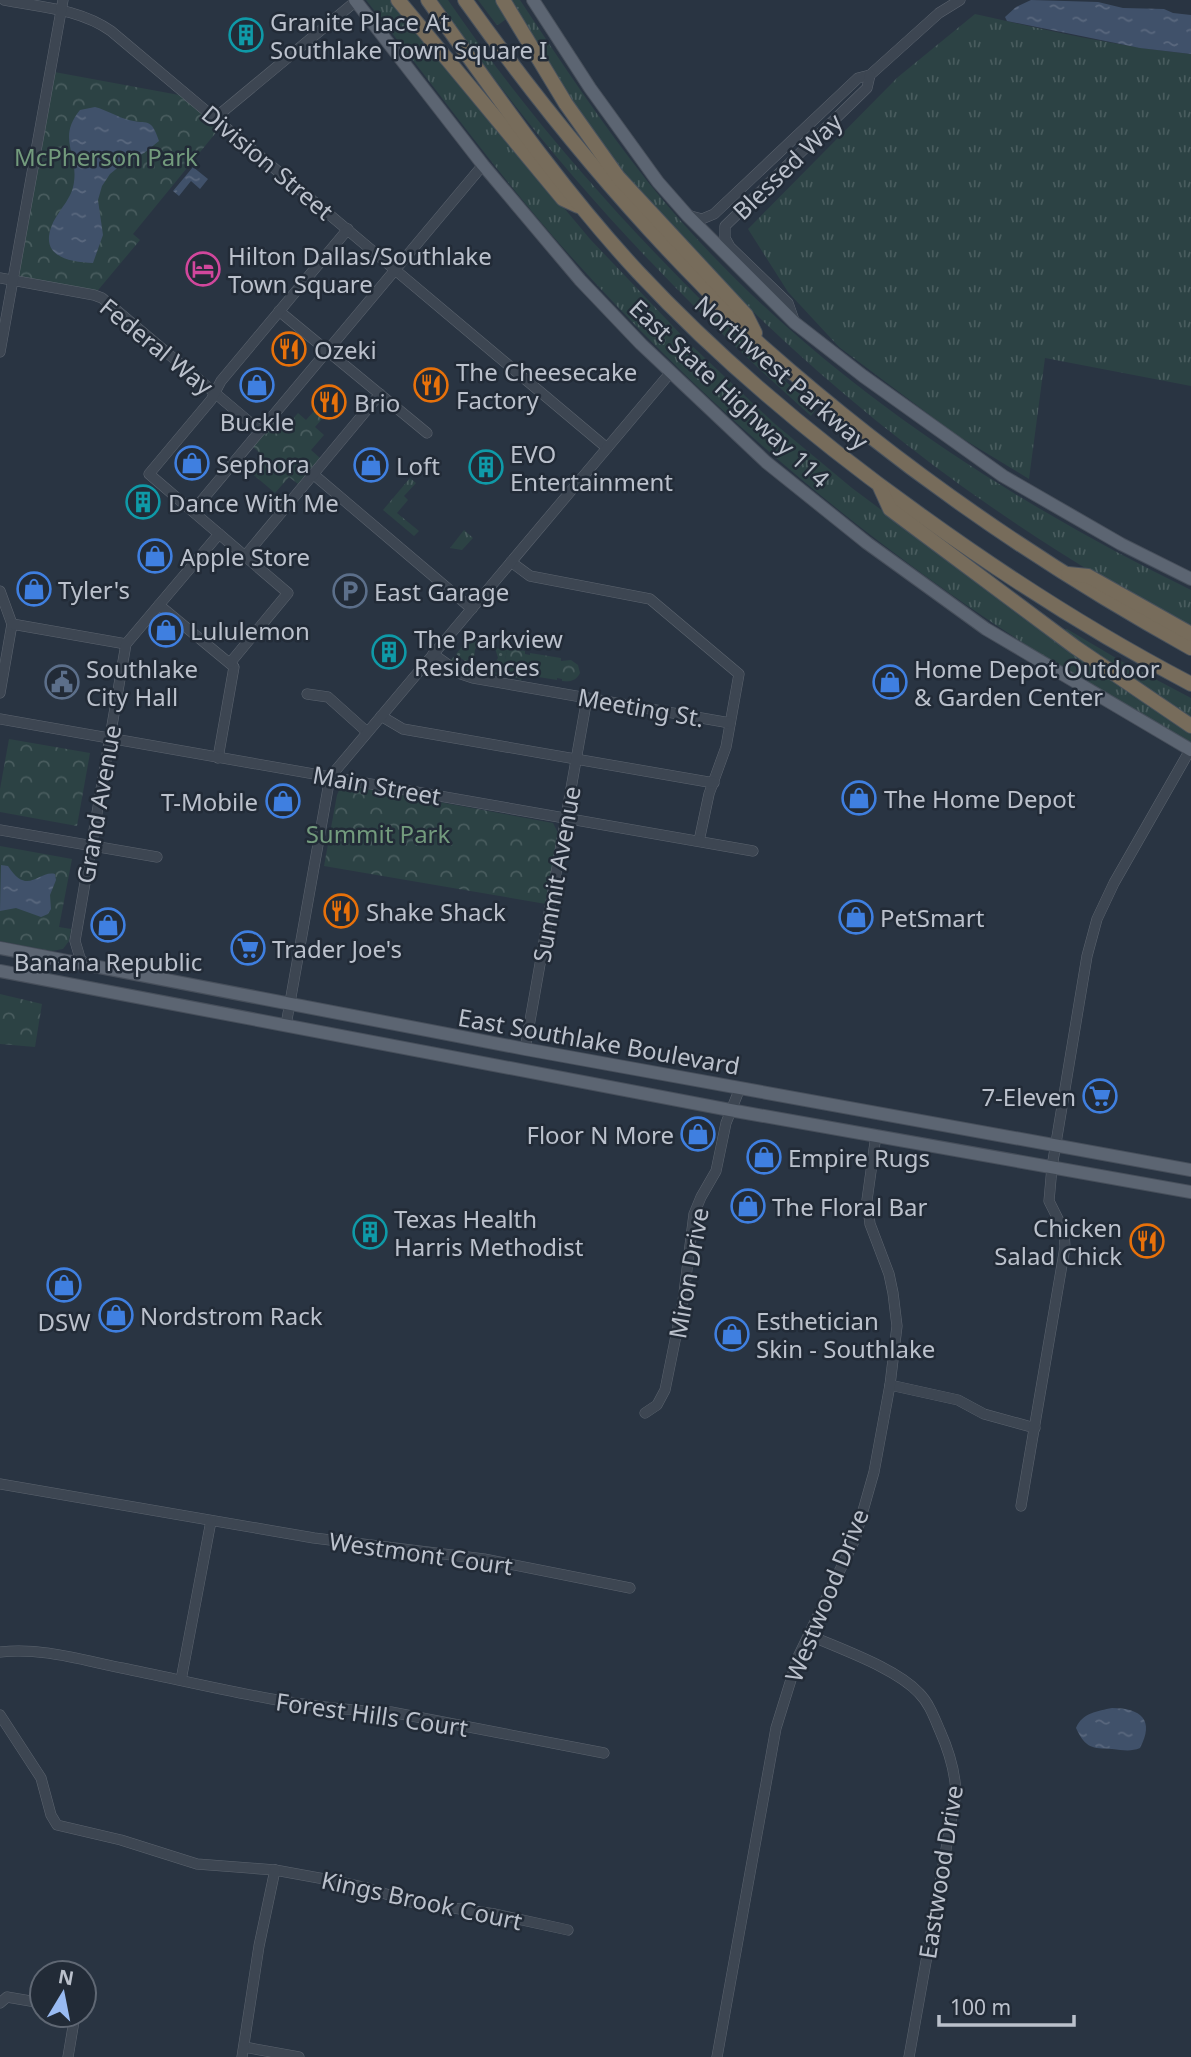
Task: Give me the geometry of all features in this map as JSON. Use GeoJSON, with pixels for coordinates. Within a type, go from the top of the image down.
{"type":"FeatureCollection","features":[{"type":"Feature","properties":{"kind":"highway"},"geometry":{"type":"LineString","coordinates":[[398,0],[564,200],[582,207]]}},
{"type":"Feature","properties":{"kind":"highway","name":"Northwest Parkway"},"geometry":{"type":"LineString","coordinates":[[428,0],[515,122],[638,272],[704,338],[784,410],[879,486],[974,554],[1156,666],[1191,684]]}},
{"type":"Feature","properties":{"kind":"highway","name":"Northwest Parkway"},"geometry":{"type":"LineString","coordinates":[[465,0],[523,82],[575,146],[673,257],[762,347],[920,474],[1064,574],[1191,648]]}},
{"type":"Feature","properties":{"kind":"highway"},"geometry":{"type":"LineString","coordinates":[[503,0],[566,104],[618,177],[746,315],[762,347]]}},
{"type":"Feature","properties":{"kind":"highway"},"geometry":{"type":"LineString","coordinates":[[879,486],[890,509],[1075,648],[1191,726]]}},
{"type":"Feature","properties":{"kind":"highway"},"geometry":{"type":"LineString","coordinates":[[1064,574],[1087,576],[1191,634]]}},
{"type":"Feature","properties":{"kind":"main road"},"geometry":{"type":"LineString","coordinates":[[533,0],[639,157],[687,215],[795,323],[863,376],[1003,476],[1121,544],[1191,579]]}},
{"type":"Feature","properties":{"kind":"main road","name":"East State Highway 114"},"geometry":{"type":"LineString","coordinates":[[355,1],[483,165],[580,280],[671,372],[766,462],[968,617],[1190,750]]}},
{"type":"Feature","properties":{"kind":"main road","name":"East Southlake Boulevard"},"geometry":{"type":"LineString","coordinates":[[0,948],[525,1049],[1191,1170]]}},
{"type":"Feature","properties":{"kind":"main road","name":"East Southlake Boulevard"},"geometry":{"type":"LineString","coordinates":[[0,971],[730,1110],[1191,1192]]}},
{"type":"Feature","properties":{"kind":"street","name":"Division Street"},"geometry":{"type":"LineString","coordinates":[[4,0],[62,6],[98,22],[607,448]]}},
{"type":"Feature","properties":{"kind":"street","name":"Blessed Way"},"geometry":{"type":"LineString","coordinates":[[687,215],[702,219],[714,214],[858,78],[870,75],[939,13],[960,0]]}},
{"type":"Feature","properties":{"kind":"street"},"geometry":{"type":"LineString","coordinates":[[215,118],[355,1]]}},
{"type":"Feature","properties":{"kind":"street"},"geometry":{"type":"LineString","coordinates":[[0,352],[62,6]]}},
{"type":"Feature","properties":{"kind":"street","name":"Blessed Way"},"geometry":{"type":"LineString","coordinates":[[795,323],[788,303],[730,247],[725,237],[725,226],[866,88],[870,75]]}},
{"type":"Feature","properties":{"kind":"street"},"geometry":{"type":"LineString","coordinates":[[193,512],[483,165]]}},
{"type":"Feature","properties":{"kind":"street"},"geometry":{"type":"LineString","coordinates":[[230,663],[288,593],[149,474],[215,393],[220,381],[348,229]]}},
{"type":"Feature","properties":{"kind":"street","name":"Federal Way"},"geometry":{"type":"LineString","coordinates":[[0,278],[102,298],[260,431]]}},
{"type":"Feature","properties":{"kind":"street"},"geometry":{"type":"LineString","coordinates":[[279,311],[427,433]]}},
{"type":"Feature","properties":{"kind":"street"},"geometry":{"type":"LineString","coordinates":[[286,1025],[330,777],[671,372]]}},
{"type":"Feature","properties":{"kind":"street"},"geometry":{"type":"LineString","coordinates":[[245,556],[380,394]]}},
{"type":"Feature","properties":{"kind":"street"},"geometry":{"type":"LineString","coordinates":[[313,474],[472,609]]}},
{"type":"Feature","properties":{"kind":"street","name":"Grand Avenue"},"geometry":{"type":"LineString","coordinates":[[75,942],[126,645],[219,534]]}},
{"type":"Feature","properties":{"kind":"street"},"geometry":{"type":"LineString","coordinates":[[511,562],[530,576],[643,597],[658,604],[739,674],[723,759],[705,808],[699,841]]}},
{"type":"Feature","properties":{"kind":"street"},"geometry":{"type":"LineString","coordinates":[[0,591],[12,624],[0,693]]}},
{"type":"Feature","properties":{"kind":"street"},"geometry":{"type":"LineString","coordinates":[[159,605],[234,667],[218,758]]}},
{"type":"Feature","properties":{"kind":"street"},"geometry":{"type":"LineString","coordinates":[[12,624],[126,645]]}},
{"type":"Feature","properties":{"kind":"street","name":"Meeting St."},"geometry":{"type":"LineString","coordinates":[[433,654],[461,674],[473,678],[730,723]]}},
{"type":"Feature","properties":{"kind":"street"},"geometry":{"type":"LineString","coordinates":[[307,694],[328,697],[368,732]]}},
{"type":"Feature","properties":{"kind":"street","name":"Summit Avenue"},"geometry":{"type":"LineString","coordinates":[[525,1049],[587,698]]}},
{"type":"Feature","properties":{"kind":"street"},"geometry":{"type":"LineString","coordinates":[[381,716],[403,729],[714,783]]}},
{"type":"Feature","properties":{"kind":"street","name":"Main Street"},"geometry":{"type":"LineString","coordinates":[[0,719],[753,851]]}},
{"type":"Feature","properties":{"kind":"street"},"geometry":{"type":"LineString","coordinates":[[1021,1506],[1065,1247],[1064,1231],[1049,1201],[1052,1167],[1087,957],[1097,919],[1106,898],[1190,750]]}},
{"type":"Feature","properties":{"kind":"street"},"geometry":{"type":"LineString","coordinates":[[0,830],[158,856]]}},
{"type":"Feature","properties":{"kind":"street"},"geometry":{"type":"LineString","coordinates":[[53,959],[75,942],[80,958],[86,965]]}},
{"type":"Feature","properties":{"kind":"street","name":"Miron Drive"},"geometry":{"type":"LineString","coordinates":[[645,1413],[657,1405],[665,1390],[683,1301],[694,1214],[716,1171],[722,1137],[740,1088]]}},
{"type":"Feature","properties":{"kind":"street","name":"Westwood Drive"},"geometry":{"type":"LineString","coordinates":[[716,2057],[776,1728],[795,1666],[855,1539],[874,1472],[890,1385],[896,1321],[888,1274],[870,1224],[867,1200],[877,1135]]}},
{"type":"Feature","properties":{"kind":"street"},"geometry":{"type":"LineString","coordinates":[[890,1385],[958,1399],[984,1414],[1035,1428]]}},
{"type":"Feature","properties":{"kind":"street","name":"Westmont Court"},"geometry":{"type":"LineString","coordinates":[[0,1483],[314,1538],[484,1559],[630,1588]]}},
{"type":"Feature","properties":{"kind":"street"},"geometry":{"type":"LineString","coordinates":[[181,1680],[211,1521]]}},
{"type":"Feature","properties":{"kind":"street","name":"Eastwood Drive"},"geometry":{"type":"LineString","coordinates":[[809,1635],[877,1665],[918,1692],[928,1704],[951,1755],[956,1776],[956,1793],[909,2057]]}},
{"type":"Feature","properties":{"kind":"street","name":"Forest Hills Court"},"geometry":{"type":"LineString","coordinates":[[0,1652],[42,1652],[291,1704],[336,1710],[391,1712],[604,1753]]}},
{"type":"Feature","properties":{"kind":"street","name":"Kings Brook Court"},"geometry":{"type":"LineString","coordinates":[[0,1715],[41,1778],[51,1815],[57,1825],[121,1840],[197,1864],[275,1870],[367,1888],[411,1902],[495,1914],[568,1930]]}},
{"type":"Feature","properties":{"kind":"street"},"geometry":{"type":"LineString","coordinates":[[275,1870],[259,1947],[243,2052],[299,2057]]}},
{"type":"Feature","properties":{"kind":"street"},"geometry":{"type":"LineString","coordinates":[[0,2003],[7,1997],[28,2001]]}},
{"type":"Feature","properties":{"kind":"street"},"geometry":{"type":"LineString","coordinates":[[68,2057],[73,2029]]}},
{"type":"Feature","properties":{"kind":"green space"},"geometry":{"type":"Polygon","coordinates":[[[366,0],[390,0],[590,239],[688,342],[775,424],[852,488],[943,556],[1147,705],[1191,731],[1191,742],[1018,639],[936,583],[780,462],[635,325],[566,251],[489,158],[366,0]]]}},
{"type":"Feature","properties":{"kind":"green space"},"geometry":{"type":"Polygon","coordinates":[[[438,0],[448,0],[530,111],[574,164],[667,266],[816,409],[811,416],[708,320],[611,220],[521,113],[438,0]]]}},
{"type":"Feature","properties":{"kind":"green space"},"geometry":{"type":"Polygon","coordinates":[[[478,0],[499,0],[509,17],[496,24],[478,0]]]}},
{"type":"Feature","properties":{"kind":"green space"},"geometry":{"type":"Polygon","coordinates":[[[510,0],[520,0],[566,70],[648,182],[704,246],[764,306],[829,363],[968,464],[1115,551],[1191,590],[1191,628],[1066,556],[946,475],[833,385],[779,336],[678,238],[633,186],[584,118],[510,0]]]}},
{"type":"Feature","properties":{"kind":"green space"},"geometry":{"type":"Polygon","coordinates":[[[975,14],[1110,42],[1191,54],[1191,386],[1045,358],[1029,479],[955,434],[839,347],[788,292],[748,229],[898,77],[975,14]]]}},
{"type":"Feature","properties":{"kind":"green space","name":"McPherson Park"},"geometry":{"type":"Polygon","coordinates":[[[49,71],[190,97],[223,124],[133,234],[140,240],[94,295],[12,280],[49,71]]]}},
{"type":"Feature","properties":{"kind":"green space"},"geometry":{"type":"Polygon","coordinates":[[[314,411],[323,418],[315,427],[324,435],[311,450],[320,458],[298,484],[289,477],[275,493],[249,471],[262,455],[253,447],[275,420],[285,428],[298,413],[306,420],[314,411]]]}},
{"type":"Feature","properties":{"kind":"green space"},"geometry":{"type":"Polygon","coordinates":[[[410,478],[416,483],[404,496],[408,500],[397,513],[419,531],[414,536],[383,510],[410,478]]]}},
{"type":"Feature","properties":{"kind":"green space"},"geometry":{"type":"Polygon","coordinates":[[[464,530],[473,538],[462,550],[450,548],[464,530]]]}},
{"type":"Feature","properties":{"kind":"green space"},"geometry":{"type":"Polygon","coordinates":[[[1067,629],[1191,698],[1191,721],[1065,634],[1064,630],[1067,629]]]}},
{"type":"Feature","properties":{"kind":"green space"},"geometry":{"type":"Polygon","coordinates":[[[475,631],[485,642],[475,649],[474,662],[467,663],[456,654],[475,631]]]}},
{"type":"Feature","properties":{"kind":"green space"},"geometry":{"type":"Polygon","coordinates":[[[495,648],[507,650],[503,670],[491,668],[498,658],[495,648]]]}},
{"type":"Feature","properties":{"kind":"green space"},"geometry":{"type":"Polygon","coordinates":[[[509,648],[525,651],[525,654],[530,655],[561,658],[561,661],[571,660],[578,665],[580,673],[575,679],[562,681],[557,678],[526,675],[526,672],[521,674],[505,671],[503,669],[509,648]]]}},
{"type":"Feature","properties":{"kind":"green space"},"geometry":{"type":"Polygon","coordinates":[[[453,657],[466,666],[476,664],[482,670],[522,677],[521,681],[518,678],[474,670],[473,673],[465,671],[450,661],[453,657]]]}},
{"type":"Feature","properties":{"kind":"green space"},"geometry":{"type":"Polygon","coordinates":[[[9,739],[90,753],[77,826],[0,812],[0,789],[9,739]]]}},
{"type":"Feature","properties":{"kind":"green space","name":"Summit Park"},"geometry":{"type":"Polygon","coordinates":[[[346,785],[553,823],[558,833],[546,904],[324,866],[337,795],[340,788],[346,785]]]}},
{"type":"Feature","properties":{"kind":"green space"},"geometry":{"type":"Polygon","coordinates":[[[0,846],[72,859],[59,927],[71,929],[69,941],[63,949],[52,951],[0,941],[0,846]]]}},
{"type":"Feature","properties":{"kind":"green space"},"geometry":{"type":"Polygon","coordinates":[[[0,994],[42,1004],[35,1047],[0,1044],[0,994]]]}},
{"type":"Feature","properties":{"kind":"water"},"geometry":{"type":"Polygon","coordinates":[[[1031,0],[1098,2],[1123,8],[1164,9],[1191,15],[1191,54],[1140,48],[1007,21],[1005,17],[1016,7],[1031,0]]]}},
{"type":"Feature","properties":{"kind":"water"},"geometry":{"type":"Polygon","coordinates":[[[95,107],[125,119],[148,123],[159,141],[144,153],[121,165],[110,174],[102,186],[98,200],[103,235],[93,263],[59,256],[53,251],[49,236],[55,219],[71,194],[74,182],[69,137],[73,120],[80,110],[95,107]]]}},
{"type":"Feature","properties":{"kind":"water"},"geometry":{"type":"Polygon","coordinates":[[[193,167],[208,179],[200,189],[191,181],[179,196],[173,191],[193,167]]]}},
{"type":"Feature","properties":{"kind":"water"},"geometry":{"type":"Polygon","coordinates":[[[1,865],[8,866],[21,880],[27,881],[55,874],[48,914],[41,917],[16,908],[0,911],[1,865]]]}},
{"type":"Feature","properties":{"kind":"water"},"geometry":{"type":"Polygon","coordinates":[[[1112,1708],[1131,1710],[1142,1718],[1146,1730],[1140,1748],[1099,1748],[1090,1746],[1083,1740],[1076,1728],[1082,1719],[1112,1708]]]}},
{"type":"Feature","properties":{"kind":"place","name":"Granite Place At Southlake Town Square I"},"geometry":{"type":"Point","coordinates":[246,35]}},
{"type":"Feature","properties":{"kind":"place","name":"Hilton Dallas/Southlake Town Square"},"geometry":{"type":"Point","coordinates":[203,269]}},
{"type":"Feature","properties":{"kind":"place","name":"Ozeki"},"geometry":{"type":"Point","coordinates":[289,349]}},
{"type":"Feature","properties":{"kind":"place","name":"Buckle"},"geometry":{"type":"Point","coordinates":[257,385]}},
{"type":"Feature","properties":{"kind":"place","name":"The Cheesecake Factory"},"geometry":{"type":"Point","coordinates":[431,385]}},
{"type":"Feature","properties":{"kind":"place","name":"Brio"},"geometry":{"type":"Point","coordinates":[329,402]}},
{"type":"Feature","properties":{"kind":"place","name":"Sephora"},"geometry":{"type":"Point","coordinates":[192,463]}},
{"type":"Feature","properties":{"kind":"place","name":"Loft"},"geometry":{"type":"Point","coordinates":[371,465]}},
{"type":"Feature","properties":{"kind":"place","name":"EVO Entertainment"},"geometry":{"type":"Point","coordinates":[486,467]}},
{"type":"Feature","properties":{"kind":"place","name":"Dance With Me"},"geometry":{"type":"Point","coordinates":[143,502]}},
{"type":"Feature","properties":{"kind":"place","name":"Apple Store"},"geometry":{"type":"Point","coordinates":[155,556]}},
{"type":"Feature","properties":{"kind":"place","name":"Tyler's"},"geometry":{"type":"Point","coordinates":[34,589]}},
{"type":"Feature","properties":{"kind":"place","name":"East Garage"},"geometry":{"type":"Point","coordinates":[350,591]}},
{"type":"Feature","properties":{"kind":"place","name":"Lululemon"},"geometry":{"type":"Point","coordinates":[166,630]}},
{"type":"Feature","properties":{"kind":"place","name":"The Parkview Residences"},"geometry":{"type":"Point","coordinates":[389,652]}},
{"type":"Feature","properties":{"kind":"place","name":"Southlake City Hall"},"geometry":{"type":"Point","coordinates":[62,682]}},
{"type":"Feature","properties":{"kind":"place","name":"Home Depot Outdoor & Garden Center"},"geometry":{"type":"Point","coordinates":[890,682]}},
{"type":"Feature","properties":{"kind":"place","name":"The Home Depot"},"geometry":{"type":"Point","coordinates":[859,798]}},
{"type":"Feature","properties":{"kind":"place","name":"T-Mobile"},"geometry":{"type":"Point","coordinates":[283,801]}},
{"type":"Feature","properties":{"kind":"place","name":"Shake Shack"},"geometry":{"type":"Point","coordinates":[341,911]}},
{"type":"Feature","properties":{"kind":"place","name":"PetSmart"},"geometry":{"type":"Point","coordinates":[856,917]}},
{"type":"Feature","properties":{"kind":"place","name":"Banana Republic"},"geometry":{"type":"Point","coordinates":[108,925]}},
{"type":"Feature","properties":{"kind":"place","name":"Trader Joe's"},"geometry":{"type":"Point","coordinates":[248,948]}},
{"type":"Feature","properties":{"kind":"place","name":"7-Eleven"},"geometry":{"type":"Point","coordinates":[1100,1096]}},
{"type":"Feature","properties":{"kind":"place","name":"Floor N More"},"geometry":{"type":"Point","coordinates":[698,1134]}},
{"type":"Feature","properties":{"kind":"place","name":"Empire Rugs"},"geometry":{"type":"Point","coordinates":[764,1157]}},
{"type":"Feature","properties":{"kind":"place","name":"The Floral Bar"},"geometry":{"type":"Point","coordinates":[748,1206]}},
{"type":"Feature","properties":{"kind":"place","name":"Texas Health Harris Methodist"},"geometry":{"type":"Point","coordinates":[370,1232]}},
{"type":"Feature","properties":{"kind":"place","name":"Chicken Salad Chick"},"geometry":{"type":"Point","coordinates":[1147,1241]}},
{"type":"Feature","properties":{"kind":"place","name":"DSW"},"geometry":{"type":"Point","coordinates":[64,1285]}},
{"type":"Feature","properties":{"kind":"place","name":"Nordstrom Rack"},"geometry":{"type":"Point","coordinates":[116,1315]}},
{"type":"Feature","properties":{"kind":"place","name":"Esthetician Skin - Southlake"},"geometry":{"type":"Point","coordinates":[732,1334]}}]}
